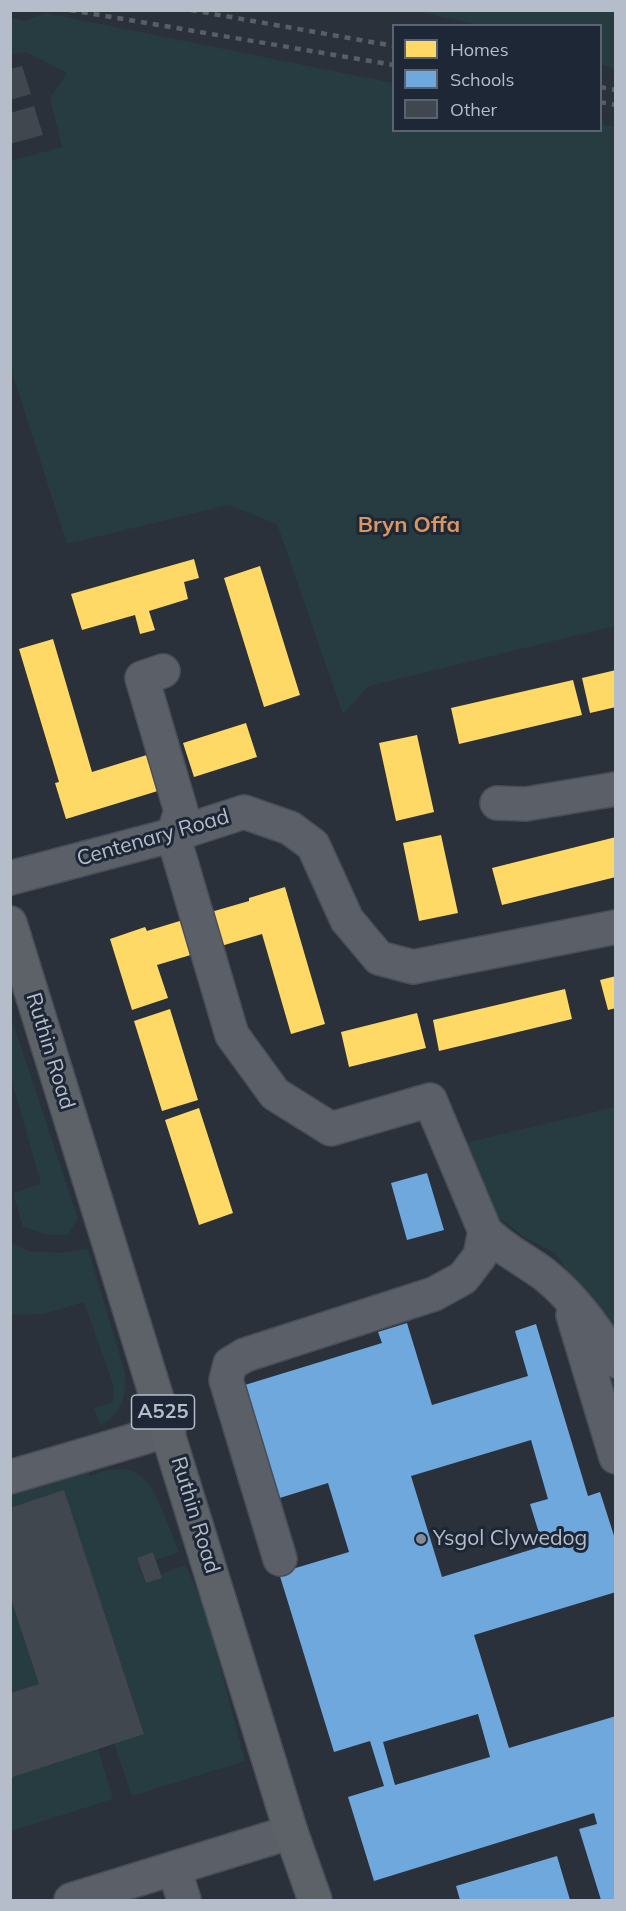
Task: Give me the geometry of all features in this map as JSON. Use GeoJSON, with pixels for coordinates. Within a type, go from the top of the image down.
{"type":"FeatureCollection","features":[{"type":"Feature","properties":{"kind":"main road","name":"Ruthin Road"},"geometry":{"type":"LineString","coordinates":[[10,923],[169,1430],[291,1832],[315,1900]]}},
{"type":"Feature","properties":{"kind":"street"},"geometry":{"type":"LineString","coordinates":[[163,671],[142,678],[181,811],[173,835],[232,1035],[275,1094],[331,1129],[430,1100],[485,1231],[498,1245],[562,1289],[602,1339],[615,1361]]}},
{"type":"Feature","properties":{"kind":"street"},"geometry":{"type":"LineString","coordinates":[[497,803],[526,804],[615,789]]}},
{"type":"Feature","properties":{"kind":"street","name":"Centenary Road"},"geometry":{"type":"LineString","coordinates":[[10,878],[173,835],[244,812],[290,828],[313,845],[346,920],[380,958],[413,967],[615,927]]}},
{"type":"Feature","properties":{"kind":"street"},"geometry":{"type":"LineString","coordinates":[[279,1559],[226,1380],[230,1364],[245,1355],[434,1294],[463,1278],[480,1256],[485,1231]]}},
{"type":"Feature","properties":{"kind":"street"},"geometry":{"type":"LineString","coordinates":[[568,1296],[615,1457]]}},
{"type":"Feature","properties":{"kind":"street"},"geometry":{"type":"LineString","coordinates":[[10,1477],[169,1430]]}},
{"type":"Feature","properties":{"kind":"street"},"geometry":{"type":"LineString","coordinates":[[71,1900],[291,1832]]}},
{"type":"Feature","properties":{"kind":"street"},"geometry":{"type":"LineString","coordinates":[[174,1869],[184,1900]]}},
{"type":"Feature","properties":{"kind":"green space"},"geometry":{"type":"Polygon","coordinates":[[[413,11],[615,11],[615,69],[602,64],[602,24],[476,24],[413,11]]]}},
{"type":"Feature","properties":{"kind":"green space"},"geometry":{"type":"Polygon","coordinates":[[[45,13],[392,83],[392,132],[602,132],[602,124],[615,127],[615,626],[369,686],[343,714],[277,524],[229,505],[67,544],[11,369],[11,161],[62,147],[50,98],[67,73],[27,52],[11,54],[11,18],[26,21],[45,13]]]}},
{"type":"Feature","properties":{"kind":"green space"},"geometry":{"type":"Polygon","coordinates":[[[11,1017],[78,1219],[67,1235],[49,1235],[23,1227],[13,1193],[41,1184],[11,1077],[11,1017]]]}},
{"type":"Feature","properties":{"kind":"green space"},"geometry":{"type":"Polygon","coordinates":[[[615,1107],[615,1427],[572,1277],[555,1253],[526,1238],[497,1216],[465,1143],[615,1107]]]}},
{"type":"Feature","properties":{"kind":"green space"},"geometry":{"type":"Polygon","coordinates":[[[10,1242],[28,1251],[59,1253],[88,1249],[125,1373],[124,1397],[121,1404],[113,1416],[100,1425],[94,1408],[113,1402],[114,1387],[84,1302],[43,1314],[11,1315],[10,1242]]]}},
{"type":"Feature","properties":{"kind":"green space"},"geometry":{"type":"Polygon","coordinates":[[[86,1465],[90,1476],[115,1469],[134,1472],[140,1475],[152,1489],[179,1552],[156,1560],[153,1553],[137,1558],[145,1583],[161,1578],[160,1574],[186,1565],[207,1616],[245,1761],[132,1796],[114,1744],[144,1733],[64,1491],[11,1508],[10,1490],[86,1465]]]}},
{"type":"Feature","properties":{"kind":"green space"},"geometry":{"type":"Polygon","coordinates":[[[10,1596],[39,1684],[10,1693],[10,1596]]]}},
{"type":"Feature","properties":{"kind":"green space"},"geometry":{"type":"Polygon","coordinates":[[[98,1749],[113,1799],[11,1831],[10,1778],[98,1749]]]}},
{"type":"Feature","properties":{"kind":"building: Homes"},"geometry":{"type":"Polygon","coordinates":[[[194,559],[199,578],[184,582],[188,599],[149,611],[155,630],[140,634],[135,615],[82,630],[71,594],[194,559]]]}},
{"type":"Feature","properties":{"kind":"building: Homes"},"geometry":{"type":"Polygon","coordinates":[[[260,566],[300,695],[264,707],[224,578],[260,566]]]}},
{"type":"Feature","properties":{"kind":"building: Homes"},"geometry":{"type":"Polygon","coordinates":[[[53,639],[92,772],[150,754],[161,790],[66,819],[55,783],[59,782],[19,649],[53,639]]]}},
{"type":"Feature","properties":{"kind":"building: Homes"},"geometry":{"type":"Polygon","coordinates":[[[616,670],[616,707],[590,713],[582,678],[616,670]]]}},
{"type":"Feature","properties":{"kind":"building: Homes"},"geometry":{"type":"Polygon","coordinates":[[[573,680],[582,715],[459,744],[451,708],[573,680]]]}},
{"type":"Feature","properties":{"kind":"building: Homes"},"geometry":{"type":"Polygon","coordinates":[[[246,723],[257,757],[194,777],[183,743],[246,723]]]}},
{"type":"Feature","properties":{"kind":"building: Homes"},"geometry":{"type":"Polygon","coordinates":[[[417,735],[434,812],[396,821],[379,743],[417,735]]]}},
{"type":"Feature","properties":{"kind":"building: Homes"},"geometry":{"type":"Polygon","coordinates":[[[441,835],[458,913],[419,921],[403,843],[441,835]]]}},
{"type":"Feature","properties":{"kind":"building: Homes"},"geometry":{"type":"Polygon","coordinates":[[[616,837],[616,877],[502,905],[492,868],[616,837]]]}},
{"type":"Feature","properties":{"kind":"building: Homes"},"geometry":{"type":"Polygon","coordinates":[[[285,887],[325,1024],[291,1034],[262,934],[221,946],[211,912],[285,887]]]}},
{"type":"Feature","properties":{"kind":"building: Homes"},"geometry":{"type":"Polygon","coordinates":[[[183,920],[194,954],[157,965],[168,998],[132,1010],[110,939],[145,927],[147,931],[183,920]]]}},
{"type":"Feature","properties":{"kind":"building: Homes"},"geometry":{"type":"Polygon","coordinates":[[[616,976],[616,1008],[608,1010],[600,980],[616,976]]]}},
{"type":"Feature","properties":{"kind":"building: Homes"},"geometry":{"type":"Polygon","coordinates":[[[565,989],[572,1019],[439,1051],[433,1020],[565,989]]]}},
{"type":"Feature","properties":{"kind":"building: Homes"},"geometry":{"type":"Polygon","coordinates":[[[170,1009],[198,1100],[162,1111],[134,1021],[170,1009]]]}},
{"type":"Feature","properties":{"kind":"building: Homes"},"geometry":{"type":"Polygon","coordinates":[[[417,1013],[426,1048],[349,1067],[341,1032],[417,1013]]]}},
{"type":"Feature","properties":{"kind":"building: Homes"},"geometry":{"type":"Polygon","coordinates":[[[199,1108],[233,1213],[199,1225],[165,1120],[199,1108]]]}},
{"type":"Feature","properties":{"kind":"building: Schools"},"geometry":{"type":"Polygon","coordinates":[[[427,1173],[444,1230],[407,1240],[391,1183],[427,1173]]]}},
{"type":"Feature","properties":{"kind":"building: Schools"},"geometry":{"type":"Polygon","coordinates":[[[407,1323],[432,1405],[528,1376],[515,1331],[536,1324],[588,1496],[600,1492],[616,1542],[616,1592],[474,1635],[509,1748],[616,1716],[616,1900],[601,1900],[579,1829],[597,1824],[594,1813],[374,1881],[348,1797],[384,1786],[370,1741],[334,1752],[279,1573],[349,1552],[328,1483],[270,1501],[235,1388],[382,1343],[378,1332],[407,1323]],[[531,1440],[411,1476],[442,1577],[543,1546],[530,1504],[548,1499],[531,1440]],[[478,1714],[383,1742],[395,1785],[490,1757],[478,1714]]]}},
{"type":"Feature","properties":{"kind":"building: Schools"},"geometry":{"type":"Polygon","coordinates":[[[557,1856],[570,1900],[460,1900],[456,1886],[557,1856]]]}},
{"type":"Feature","properties":{"kind":"building: Other"},"geometry":{"type":"Polygon","coordinates":[[[22,66],[31,94],[10,100],[10,69],[22,66]]]}},
{"type":"Feature","properties":{"kind":"building: Other"},"geometry":{"type":"Polygon","coordinates":[[[34,106],[43,135],[10,144],[10,113],[34,106]]]}},
{"type":"Feature","properties":{"kind":"building: Other"},"geometry":{"type":"Polygon","coordinates":[[[64,1490],[144,1734],[10,1778],[10,1693],[39,1684],[10,1596],[10,1508],[64,1490]]]}},
{"type":"Feature","properties":{"kind":"building: Other"},"geometry":{"type":"Polygon","coordinates":[[[153,1552],[162,1578],[146,1583],[137,1558],[153,1552]]]}},
{"type":"Feature","properties":{"kind":"railway"},"geometry":{"type":"LineString","coordinates":[[70,10],[392,65]]}},
{"type":"Feature","properties":{"kind":"railway"},"geometry":{"type":"LineString","coordinates":[[191,10],[392,46]]}},
{"type":"Feature","properties":{"kind":"railway"},"geometry":{"type":"LineString","coordinates":[[602,87],[616,90]]}},
{"type":"Feature","properties":{"kind":"railway"},"geometry":{"type":"LineString","coordinates":[[602,102],[616,105]]}},
{"type":"Feature","properties":{"kind":"place","name":"Ysgol Clywedog"},"geometry":{"type":"Point","coordinates":[421,1539]}},
{"type":"Feature","properties":{"kind":"district","name":"Bryn Offa"},"geometry":{"type":"Point","coordinates":[409,525]}}]}
